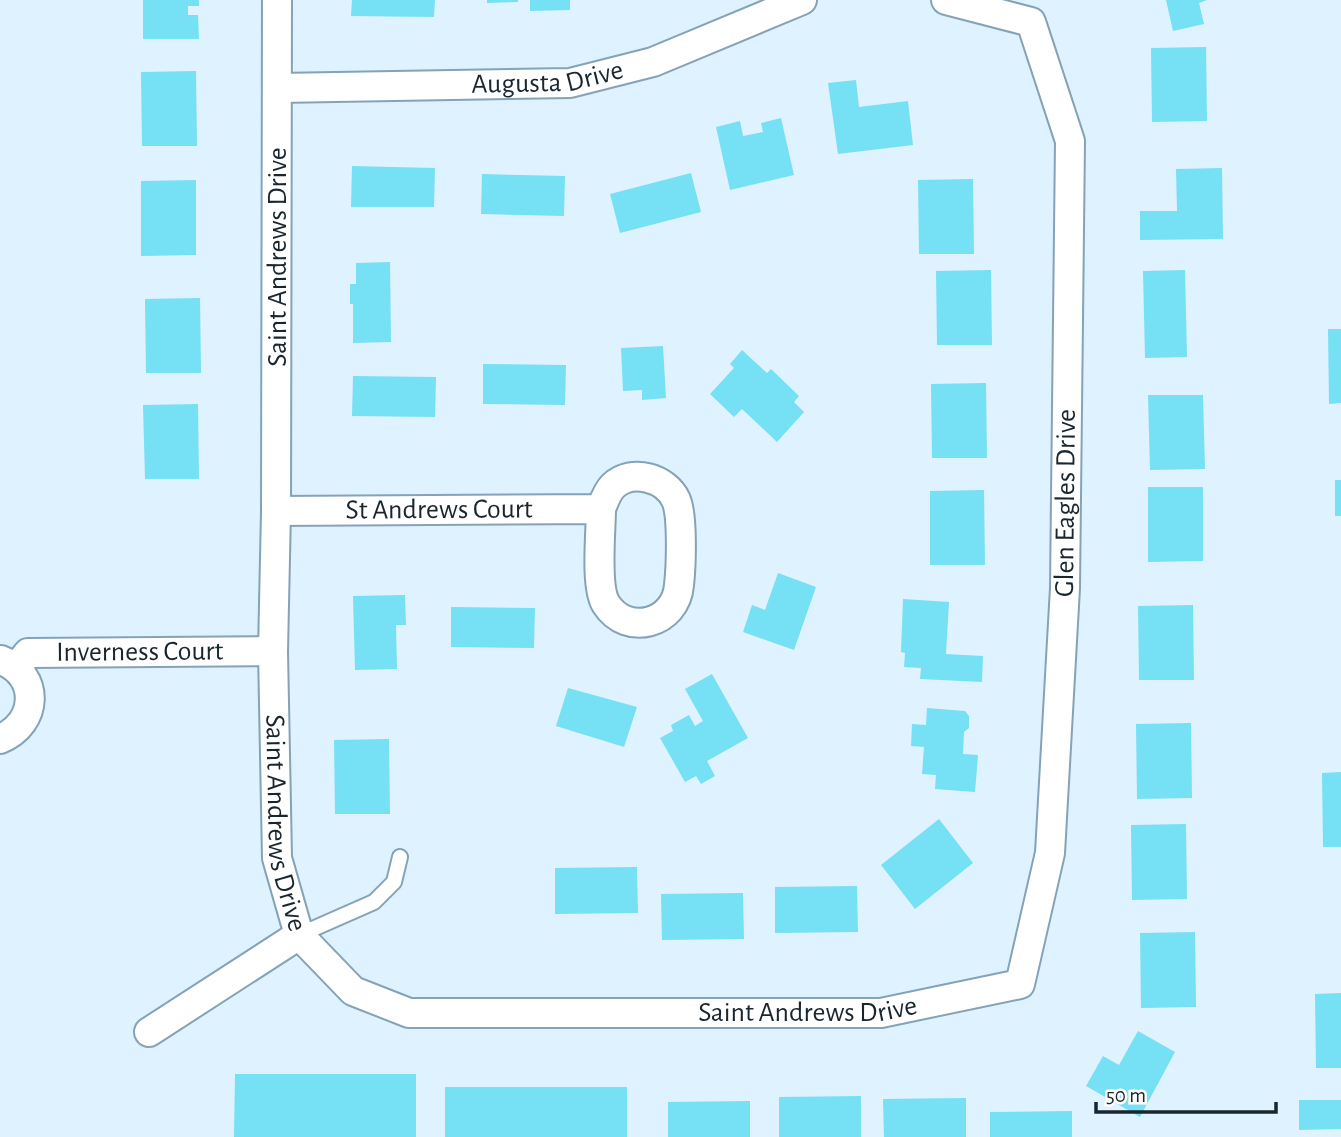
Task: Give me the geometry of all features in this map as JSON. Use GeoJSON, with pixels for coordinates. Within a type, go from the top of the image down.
{"type":"FeatureCollection","features":[{"type":"Feature","properties":{"kind":"street","name":"Saint Andrews Drive"},"geometry":{"type":"LineString","coordinates":[[277,0],[276,510],[272,651],[277,858],[299,935],[353,990],[409,1013],[881,1013],[1020,984]]}},
{"type":"Feature","properties":{"kind":"street","name":"Augusta Drive"},"geometry":{"type":"LineString","coordinates":[[278,88],[570,83],[653,62],[802,0]]}},
{"type":"Feature","properties":{"kind":"street","name":"Glen Eagles Drive"},"geometry":{"type":"LineString","coordinates":[[946,0],[1031,22],[1070,141],[1065,588],[1050,853],[1020,984]]}},
{"type":"Feature","properties":{"kind":"street"},"geometry":{"type":"LineString","coordinates":[[636,476],[649,478],[662,483],[671,491],[680,512],[679,588],[673,604],[663,616],[638,624],[624,620],[606,604],[600,591],[601,509],[614,485],[624,479],[636,476]]}},
{"type":"Feature","properties":{"kind":"street","name":"St Andrews Court"},"geometry":{"type":"LineString","coordinates":[[276,510],[601,509]]}},
{"type":"Feature","properties":{"kind":"street","name":"Inverness Court"},"geometry":{"type":"LineString","coordinates":[[0,739],[19,727],[30,704],[24,678],[8,664],[28,653],[272,651]]}},
{"type":"Feature","properties":{"kind":"street"},"geometry":{"type":"LineString","coordinates":[[149,1032],[299,935]]}},
{"type":"Feature","properties":{"kind":"lane"},"geometry":{"type":"LineString","coordinates":[[299,935],[374,902],[394,882],[400,857]]}},
{"type":"Feature","properties":{"kind":"building"},"geometry":{"type":"Polygon","coordinates":[[[143,0],[199,0],[199,6],[188,6],[188,15],[198,15],[199,39],[143,39],[143,0]]]}},
{"type":"Feature","properties":{"kind":"building"},"geometry":{"type":"Polygon","coordinates":[[[352,0],[435,0],[434,17],[351,16],[352,0]]]}},
{"type":"Feature","properties":{"kind":"building"},"geometry":{"type":"Polygon","coordinates":[[[487,0],[518,0],[518,2],[487,3],[487,0]]]}},
{"type":"Feature","properties":{"kind":"building"},"geometry":{"type":"Polygon","coordinates":[[[530,0],[570,0],[570,10],[530,11],[530,0]]]}},
{"type":"Feature","properties":{"kind":"building"},"geometry":{"type":"Polygon","coordinates":[[[1166,0],[1207,0],[1199,3],[1204,24],[1173,31],[1166,0]]]}},
{"type":"Feature","properties":{"kind":"building"},"geometry":{"type":"Polygon","coordinates":[[[1206,47],[1207,121],[1152,122],[1151,48],[1206,47]]]}},
{"type":"Feature","properties":{"kind":"building"},"geometry":{"type":"Polygon","coordinates":[[[196,71],[197,146],[142,146],[141,72],[196,71]]]}},
{"type":"Feature","properties":{"kind":"building"},"geometry":{"type":"Polygon","coordinates":[[[856,80],[859,107],[908,101],[913,145],[838,154],[828,83],[856,80]]]}},
{"type":"Feature","properties":{"kind":"building"},"geometry":{"type":"Polygon","coordinates":[[[781,118],[794,175],[730,190],[716,127],[740,121],[743,136],[763,132],[761,123],[781,118]]]}},
{"type":"Feature","properties":{"kind":"building"},"geometry":{"type":"Polygon","coordinates":[[[352,166],[435,168],[434,207],[351,207],[352,166]]]}},
{"type":"Feature","properties":{"kind":"building"},"geometry":{"type":"Polygon","coordinates":[[[1222,168],[1223,239],[1140,240],[1140,211],[1177,211],[1176,169],[1222,168]]]}},
{"type":"Feature","properties":{"kind":"building"},"geometry":{"type":"Polygon","coordinates":[[[691,173],[701,212],[620,233],[610,194],[691,173]]]}},
{"type":"Feature","properties":{"kind":"building"},"geometry":{"type":"Polygon","coordinates":[[[482,174],[565,176],[564,216],[481,214],[482,174]]]}},
{"type":"Feature","properties":{"kind":"building"},"geometry":{"type":"Polygon","coordinates":[[[973,179],[974,254],[919,254],[918,180],[973,179]]]}},
{"type":"Feature","properties":{"kind":"building"},"geometry":{"type":"Polygon","coordinates":[[[196,180],[196,255],[141,256],[141,181],[196,180]]]}},
{"type":"Feature","properties":{"kind":"building"},"geometry":{"type":"Polygon","coordinates":[[[390,262],[391,342],[353,343],[350,284],[356,284],[356,263],[390,262]]]}},
{"type":"Feature","properties":{"kind":"building"},"geometry":{"type":"Polygon","coordinates":[[[991,270],[992,345],[937,345],[936,271],[991,270]]]}},
{"type":"Feature","properties":{"kind":"building"},"geometry":{"type":"Polygon","coordinates":[[[1185,270],[1187,357],[1145,358],[1143,271],[1185,270]]]}},
{"type":"Feature","properties":{"kind":"building"},"geometry":{"type":"Polygon","coordinates":[[[200,298],[201,373],[146,373],[145,299],[200,298]]]}},
{"type":"Feature","properties":{"kind":"building"},"geometry":{"type":"Polygon","coordinates":[[[1328,329],[1341,329],[1341,403],[1329,404],[1328,329]]]}},
{"type":"Feature","properties":{"kind":"building"},"geometry":{"type":"Polygon","coordinates":[[[663,346],[666,398],[642,400],[642,390],[623,391],[621,348],[663,346]]]}},
{"type":"Feature","properties":{"kind":"building"},"geometry":{"type":"Polygon","coordinates":[[[742,350],[767,373],[771,369],[799,396],[794,402],[804,412],[777,442],[742,409],[734,417],[710,394],[734,368],[730,364],[742,350]]]}},
{"type":"Feature","properties":{"kind":"building"},"geometry":{"type":"Polygon","coordinates":[[[483,364],[566,365],[565,405],[483,404],[483,364]]]}},
{"type":"Feature","properties":{"kind":"building"},"geometry":{"type":"Polygon","coordinates":[[[353,376],[436,377],[435,417],[352,416],[353,376]]]}},
{"type":"Feature","properties":{"kind":"building"},"geometry":{"type":"Polygon","coordinates":[[[986,383],[987,458],[932,458],[931,384],[986,383]]]}},
{"type":"Feature","properties":{"kind":"building"},"geometry":{"type":"Polygon","coordinates":[[[1148,395],[1203,395],[1205,469],[1150,470],[1148,395]]]}},
{"type":"Feature","properties":{"kind":"building"},"geometry":{"type":"Polygon","coordinates":[[[198,404],[199,479],[145,479],[143,405],[198,404]]]}},
{"type":"Feature","properties":{"kind":"building"},"geometry":{"type":"Polygon","coordinates":[[[1335,480],[1341,480],[1341,516],[1335,516],[1335,480]]]}},
{"type":"Feature","properties":{"kind":"building"},"geometry":{"type":"Polygon","coordinates":[[[1148,487],[1203,487],[1203,561],[1148,562],[1148,487]]]}},
{"type":"Feature","properties":{"kind":"building"},"geometry":{"type":"Polygon","coordinates":[[[984,490],[985,565],[930,565],[930,491],[984,490]]]}},
{"type":"Feature","properties":{"kind":"building"},"geometry":{"type":"Polygon","coordinates":[[[778,573],[816,587],[794,650],[743,632],[752,605],[765,610],[778,573]]]}},
{"type":"Feature","properties":{"kind":"building"},"geometry":{"type":"Polygon","coordinates":[[[405,595],[406,625],[396,625],[397,669],[355,670],[353,596],[405,595]]]}},
{"type":"Feature","properties":{"kind":"building"},"geometry":{"type":"Polygon","coordinates":[[[903,599],[949,602],[946,654],[983,656],[982,682],[920,679],[921,668],[904,667],[905,653],[901,652],[903,599]]]}},
{"type":"Feature","properties":{"kind":"building"},"geometry":{"type":"Polygon","coordinates":[[[1193,605],[1194,680],[1139,680],[1138,606],[1193,605]]]}},
{"type":"Feature","properties":{"kind":"building"},"geometry":{"type":"Polygon","coordinates":[[[451,607],[535,608],[534,648],[451,647],[451,607]]]}},
{"type":"Feature","properties":{"kind":"building"},"geometry":{"type":"Polygon","coordinates":[[[712,674],[748,738],[707,761],[715,776],[701,784],[696,776],[685,782],[660,738],[673,731],[671,725],[689,715],[695,726],[703,721],[685,689],[712,674]]]}},
{"type":"Feature","properties":{"kind":"building"},"geometry":{"type":"Polygon","coordinates":[[[568,688],[637,707],[624,747],[556,726],[568,688]]]}},
{"type":"Feature","properties":{"kind":"building"},"geometry":{"type":"Polygon","coordinates":[[[927,708],[965,711],[969,716],[969,728],[964,732],[963,754],[978,755],[975,792],[935,789],[936,775],[922,774],[924,747],[911,746],[912,724],[926,725],[927,708]]]}},
{"type":"Feature","properties":{"kind":"building"},"geometry":{"type":"Polygon","coordinates":[[[1191,723],[1192,798],[1137,799],[1136,724],[1191,723]]]}},
{"type":"Feature","properties":{"kind":"building"},"geometry":{"type":"Polygon","coordinates":[[[389,739],[390,814],[335,814],[334,740],[389,739]]]}},
{"type":"Feature","properties":{"kind":"building"},"geometry":{"type":"Polygon","coordinates":[[[1341,772],[1341,847],[1323,847],[1322,773],[1341,772]]]}},
{"type":"Feature","properties":{"kind":"building"},"geometry":{"type":"Polygon","coordinates":[[[939,819],[973,863],[915,909],[881,865],[939,819]]]}},
{"type":"Feature","properties":{"kind":"building"},"geometry":{"type":"Polygon","coordinates":[[[1186,824],[1187,899],[1132,900],[1131,825],[1186,824]]]}},
{"type":"Feature","properties":{"kind":"building"},"geometry":{"type":"Polygon","coordinates":[[[637,867],[638,913],[555,914],[555,868],[637,867]]]}},
{"type":"Feature","properties":{"kind":"building"},"geometry":{"type":"Polygon","coordinates":[[[857,886],[858,932],[775,933],[775,887],[857,886]]]}},
{"type":"Feature","properties":{"kind":"building"},"geometry":{"type":"Polygon","coordinates":[[[743,893],[744,939],[662,940],[661,894],[743,893]]]}},
{"type":"Feature","properties":{"kind":"building"},"geometry":{"type":"Polygon","coordinates":[[[1195,932],[1196,1007],[1141,1008],[1140,933],[1195,932]]]}},
{"type":"Feature","properties":{"kind":"building"},"geometry":{"type":"Polygon","coordinates":[[[1341,993],[1341,1068],[1316,1068],[1315,994],[1341,993]]]}},
{"type":"Feature","properties":{"kind":"building"},"geometry":{"type":"Polygon","coordinates":[[[1138,1031],[1175,1052],[1140,1117],[1086,1086],[1103,1056],[1119,1065],[1138,1031]]]}},
{"type":"Feature","properties":{"kind":"building"},"geometry":{"type":"Polygon","coordinates":[[[235,1074],[416,1074],[416,1137],[234,1137],[235,1074]]]}},
{"type":"Feature","properties":{"kind":"building"},"geometry":{"type":"Polygon","coordinates":[[[445,1087],[627,1087],[627,1137],[445,1137],[445,1087]]]}},
{"type":"Feature","properties":{"kind":"building"},"geometry":{"type":"Polygon","coordinates":[[[861,1096],[861,1137],[779,1137],[779,1097],[861,1096]]]}},
{"type":"Feature","properties":{"kind":"building"},"geometry":{"type":"Polygon","coordinates":[[[966,1098],[966,1137],[884,1137],[883,1099],[966,1098]]]}},
{"type":"Feature","properties":{"kind":"building"},"geometry":{"type":"Polygon","coordinates":[[[1299,1100],[1341,1100],[1341,1129],[1299,1130],[1299,1100]]]}},
{"type":"Feature","properties":{"kind":"building"},"geometry":{"type":"Polygon","coordinates":[[[750,1101],[750,1137],[668,1137],[668,1102],[750,1101]]]}},
{"type":"Feature","properties":{"kind":"building"},"geometry":{"type":"Polygon","coordinates":[[[1072,1111],[1072,1137],[990,1137],[990,1112],[1072,1111]]]}}]}
